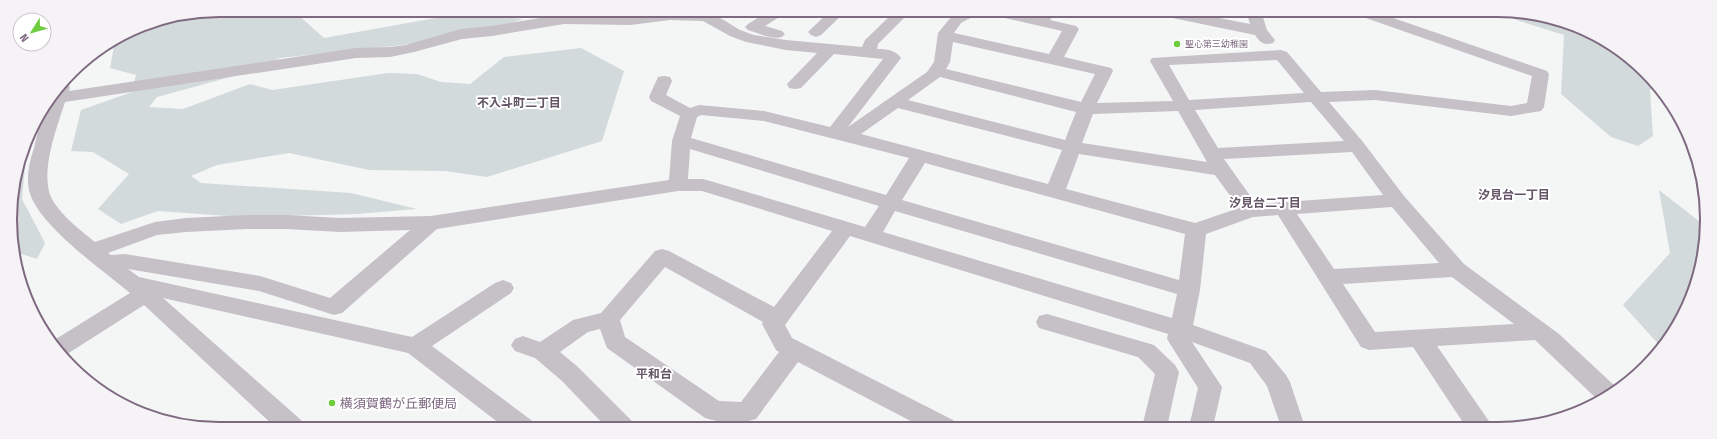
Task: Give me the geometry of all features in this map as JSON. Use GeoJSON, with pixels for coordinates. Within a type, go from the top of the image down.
{"type":"FeatureCollection","features":[{"type":"Feature","properties":{"kind":"street"},"geometry":{"type":"LineString","coordinates":[[62,93],[356,53],[390,52],[408,49],[462,34],[492,31],[564,19],[630,20],[656,17]]}},
{"type":"Feature","properties":{"kind":"street"},"geometry":{"type":"LineString","coordinates":[[705,17],[717,22],[735,33],[751,39],[795,46],[885,54],[893,58],[841,134]]}},
{"type":"Feature","properties":{"kind":"street"},"geometry":{"type":"LineString","coordinates":[[769,17],[753,27],[794,40],[795,46]]}},
{"type":"Feature","properties":{"kind":"street"},"geometry":{"type":"LineString","coordinates":[[816,32],[832,17]]}},
{"type":"Feature","properties":{"kind":"street"},"geometry":{"type":"LineString","coordinates":[[868,53],[872,43],[898,17]]}},
{"type":"Feature","properties":{"kind":"street"},"geometry":{"type":"LineString","coordinates":[[841,134],[895,102],[933,75],[942,62],[946,33],[956,20],[962,17]]}},
{"type":"Feature","properties":{"kind":"street"},"geometry":{"type":"LineString","coordinates":[[1046,17],[1071,29],[1054,60]]}},
{"type":"Feature","properties":{"kind":"street"},"geometry":{"type":"LineString","coordinates":[[1197,17],[1260,31]]}},
{"type":"Feature","properties":{"kind":"street"},"geometry":{"type":"LineString","coordinates":[[1255,17],[1260,31],[1357,146],[1397,200],[1456,269],[1551,340],[1604,392]]}},
{"type":"Feature","properties":{"kind":"street"},"geometry":{"type":"LineString","coordinates":[[936,71],[1086,109],[1184,106],[1315,97],[1375,95],[1511,111],[1534,107],[1541,74],[1376,17]]}},
{"type":"Feature","properties":{"kind":"street"},"geometry":{"type":"LineString","coordinates":[[945,36],[1105,71],[1086,109],[1070,147],[1054,192]]}},
{"type":"Feature","properties":{"kind":"street"},"geometry":{"type":"LineString","coordinates":[[795,84],[830,49]]}},
{"type":"Feature","properties":{"kind":"street"},"geometry":{"type":"LineString","coordinates":[[1251,211],[1217,162],[1158,61],[1281,55]]}},
{"type":"Feature","properties":{"kind":"street"},"geometry":{"type":"LineString","coordinates":[[664,81],[658,97],[689,114]]}},
{"type":"Feature","properties":{"kind":"street"},"geometry":{"type":"LineString","coordinates":[[57,98],[37,139],[38,175],[40,191],[44,202],[56,217],[99,257],[139,289],[286,422]]}},
{"type":"Feature","properties":{"kind":"street"},"geometry":{"type":"LineString","coordinates":[[895,102],[1070,147],[1217,162],[1357,146]]}},
{"type":"Feature","properties":{"kind":"street"},"geometry":{"type":"LineString","coordinates":[[689,114],[699,110],[764,116],[841,134],[1196,230],[1251,211],[1397,200]]}},
{"type":"Feature","properties":{"kind":"street"},"geometry":{"type":"LineString","coordinates":[[678,185],[681,141],[689,114]]}},
{"type":"Feature","properties":{"kind":"street"},"geometry":{"type":"LineString","coordinates":[[681,141],[1189,290]]}},
{"type":"Feature","properties":{"kind":"street"},"geometry":{"type":"LineString","coordinates":[[870,236],[920,156]]}},
{"type":"Feature","properties":{"kind":"street"},"geometry":{"type":"LineString","coordinates":[[99,257],[155,229],[186,225],[247,222],[286,222],[340,225],[431,223],[678,185],[703,185],[1181,329],[1258,357],[1278,382],[1291,422]]}},
{"type":"Feature","properties":{"kind":"street"},"geometry":{"type":"LineString","coordinates":[[1284,209],[1369,341],[1539,331]]}},
{"type":"Feature","properties":{"kind":"street"},"geometry":{"type":"LineString","coordinates":[[99,257],[260,284],[334,307],[431,223]]}},
{"type":"Feature","properties":{"kind":"street"},"geometry":{"type":"LineString","coordinates":[[845,228],[773,324],[784,344],[934,422]]}},
{"type":"Feature","properties":{"kind":"street"},"geometry":{"type":"LineString","coordinates":[[1196,230],[1189,290],[1178,339],[1210,387],[1202,422]]}},
{"type":"Feature","properties":{"kind":"street"},"geometry":{"type":"LineString","coordinates":[[617,422],[570,374],[533,349],[581,326],[608,319],[662,256],[776,319]]}},
{"type":"Feature","properties":{"kind":"street"},"geometry":{"type":"LineString","coordinates":[[1328,277],[1456,269]]}},
{"type":"Feature","properties":{"kind":"street"},"geometry":{"type":"LineString","coordinates":[[415,346],[503,288]]}},
{"type":"Feature","properties":{"kind":"street"},"geometry":{"type":"LineString","coordinates":[[61,346],[139,289],[415,346],[515,422]]}},
{"type":"Feature","properties":{"kind":"street"},"geometry":{"type":"LineString","coordinates":[[608,319],[615,342],[714,411],[747,412],[794,349]]}},
{"type":"Feature","properties":{"kind":"street"},"geometry":{"type":"LineString","coordinates":[[1047,322],[1146,351],[1167,372],[1156,422]]}},
{"type":"Feature","properties":{"kind":"street"},"geometry":{"type":"LineString","coordinates":[[1418,338],[1477,422]]}},
{"type":"Feature","properties":{"kind":"shaded area"},"geometry":{"type":"Polygon","coordinates":[[[206,17],[300,17],[324,38],[441,17],[502,17],[523,19],[469,38],[280,58],[234,76],[157,97],[149,107],[183,109],[250,84],[272,90],[388,73],[417,74],[441,82],[470,84],[504,57],[581,48],[624,71],[602,141],[487,177],[445,171],[369,170],[289,153],[217,165],[191,176],[201,183],[351,193],[417,209],[357,214],[241,217],[158,211],[121,224],[98,209],[129,174],[93,152],[71,151],[81,110],[132,92],[136,75],[110,68],[114,47],[118,44],[142,32],[167,24],[206,17]]]}},
{"type":"Feature","properties":{"kind":"shaded area"},"geometry":{"type":"Polygon","coordinates":[[[1507,17],[1537,21],[1575,32],[1599,44],[1631,67],[1652,89],[1650,90],[1653,136],[1638,146],[1611,137],[1561,94],[1564,35],[1507,17]]]}},
{"type":"Feature","properties":{"kind":"shaded area"},"geometry":{"type":"Polygon","coordinates":[[[25,163],[22,199],[45,243],[37,259],[20,254],[17,233],[17,206],[25,163]]]}},
{"type":"Feature","properties":{"kind":"shaded area"},"geometry":{"type":"Polygon","coordinates":[[[1659,190],[1700,222],[1700,233],[1693,272],[1685,297],[1673,321],[1658,343],[1623,305],[1670,253],[1659,190]]]}},
{"type":"Feature","properties":{"kind":"place","name":"聖心第三幼稚園"},"geometry":{"type":"Point","coordinates":[1177,44]}},
{"type":"Feature","properties":{"kind":"place","name":"横須賀鶴が丘郵便局"},"geometry":{"type":"Point","coordinates":[332,403]}},
{"type":"Feature","properties":{"kind":"district","name":"不入斗町二丁目"},"geometry":{"type":"Point","coordinates":[519,103]}},
{"type":"Feature","properties":{"kind":"district","name":"汐見台一丁目"},"geometry":{"type":"Point","coordinates":[1514,195]}},
{"type":"Feature","properties":{"kind":"district","name":"汐見台二丁目"},"geometry":{"type":"Point","coordinates":[1265,203]}},
{"type":"Feature","properties":{"kind":"district","name":"平和台"},"geometry":{"type":"Point","coordinates":[654,374]}}]}
